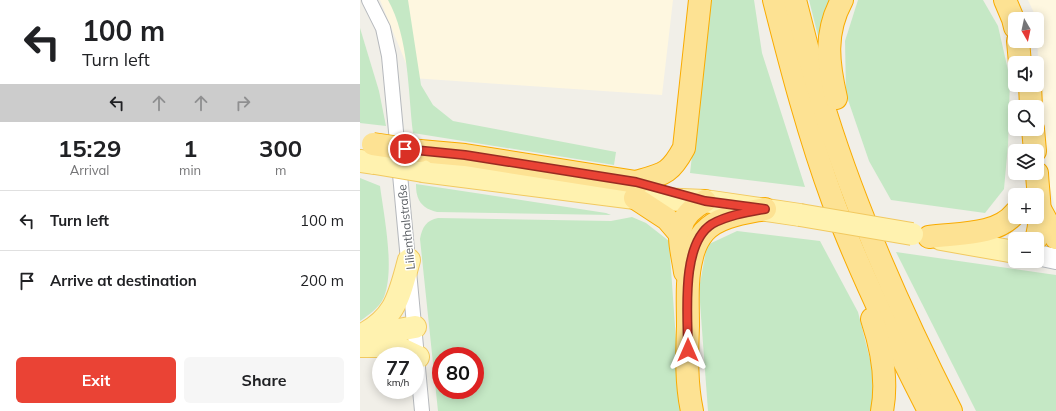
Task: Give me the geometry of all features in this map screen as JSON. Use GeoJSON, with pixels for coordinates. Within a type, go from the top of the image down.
{"type":"FeatureCollection","features":[{"type":"Feature","properties":{"kind":"highway"},"geometry":{"type":"LineString","coordinates":[[636,190],[675,165],[684,148],[700,0]]}},
{"type":"Feature","properties":{"kind":"highway"},"geometry":{"type":"LineString","coordinates":[[774,0],[793,70],[833,199],[862,271],[929,411]]}},
{"type":"Feature","properties":{"kind":"highway"},"geometry":{"type":"LineString","coordinates":[[795,0],[826,114],[856,198],[883,264],[933,376],[951,411]]}},
{"type":"Feature","properties":{"kind":"highway"},"geometry":{"type":"LineString","coordinates":[[842,0],[834,14],[829,33],[829,70],[855,183],[856,198]]}},
{"type":"Feature","properties":{"kind":"highway"},"geometry":{"type":"LineString","coordinates":[[1005,0],[1009,12]]}},
{"type":"Feature","properties":{"kind":"highway"},"geometry":{"type":"LineString","coordinates":[[1014,0],[1018,12]]}},
{"type":"Feature","properties":{"kind":"highway"},"geometry":{"type":"LineString","coordinates":[[367,153],[422,161],[465,155],[636,190],[667,219],[679,233]]}},
{"type":"Feature","properties":{"kind":"highway"},"geometry":{"type":"LineString","coordinates":[[688,289],[679,233],[686,215],[694,207],[705,201]]}},
{"type":"Feature","properties":{"kind":"highway"},"geometry":{"type":"LineString","coordinates":[[692,411],[688,380],[688,289],[692,257],[696,244],[703,233],[712,224],[738,214],[765,209]]}},
{"type":"Feature","properties":{"kind":"highway"},"geometry":{"type":"LineString","coordinates":[[1044,217],[1056,238]]}},
{"type":"Feature","properties":{"kind":"highway"},"geometry":{"type":"LineString","coordinates":[[921,235],[985,230],[998,226],[1008,220]]}},
{"type":"Feature","properties":{"kind":"highway"},"geometry":{"type":"LineString","coordinates":[[862,271],[862,287],[878,335],[882,356],[885,378],[885,398],[882,411]]}},
{"type":"Feature","properties":{"kind":"main road"},"geometry":{"type":"LineString","coordinates":[[636,190],[765,209],[1008,251]]}},
{"type":"Feature","properties":{"kind":"main road"},"geometry":{"type":"LineString","coordinates":[[1044,256],[1056,259]]}},
{"type":"Feature","properties":{"kind":"main road"},"geometry":{"type":"LineString","coordinates":[[360,337],[376,328],[389,315],[399,296],[409,260]]}},
{"type":"Feature","properties":{"kind":"main road"},"geometry":{"type":"LineString","coordinates":[[360,337],[415,327]]}},
{"type":"Feature","properties":{"kind":"main road"},"geometry":{"type":"LineString","coordinates":[[360,346],[397,347]]}},
{"type":"Feature","properties":{"kind":"street","name":"Lilienthalstraße"},"geometry":{"type":"LineString","coordinates":[[369,0],[383,28],[389,56],[417,347]]}},
{"type":"Feature","properties":{"kind":"street","name":"Lilienthalstraße"},"geometry":{"type":"LineString","coordinates":[[421,399],[422,411]]}},
{"type":"Feature","properties":{"kind":"shaded area"},"geometry":{"type":"Polygon","coordinates":[[[380,0],[673,0],[662,95],[412,78],[380,0]]]}},
{"type":"Feature","properties":{"kind":"shaded area"},"geometry":{"type":"Polygon","coordinates":[[[1028,0],[1056,0],[1056,210],[1047,176],[1044,136],[1044,100],[1041,100],[1041,92],[1044,92],[1044,56],[1038,56],[1038,48],[1044,48],[1044,12],[1034,12],[1028,0]]]}},
{"type":"Feature","properties":{"kind":"green space"},"geometry":{"type":"Polygon","coordinates":[[[388,0],[408,0],[421,85],[433,105],[453,121],[616,152],[614,165],[413,133],[404,48],[395,15],[388,0]]]}},
{"type":"Feature","properties":{"kind":"green space"},"geometry":{"type":"Polygon","coordinates":[[[710,0],[754,0],[762,53],[805,187],[690,173],[710,0]]]}},
{"type":"Feature","properties":{"kind":"green space"},"geometry":{"type":"Polygon","coordinates":[[[809,0],[830,0],[820,44],[809,0]]]}},
{"type":"Feature","properties":{"kind":"green space"},"geometry":{"type":"Polygon","coordinates":[[[858,0],[983,0],[998,26],[1008,70],[1008,92],[1010,92],[1009,100],[1008,100],[1008,145],[1004,189],[985,213],[891,200],[869,161],[846,94],[845,41],[858,0]]]}},
{"type":"Feature","properties":{"kind":"green space"},"geometry":{"type":"Polygon","coordinates":[[[360,28],[379,91],[386,126],[360,123],[360,28]]]}},
{"type":"Feature","properties":{"kind":"green space"},"geometry":{"type":"Polygon","coordinates":[[[360,178],[380,186],[388,242],[389,272],[382,301],[377,308],[360,321],[360,178]]]}},
{"type":"Feature","properties":{"kind":"green space"},"geometry":{"type":"Polygon","coordinates":[[[416,184],[611,215],[437,212],[423,206],[420,202],[417,195],[416,184]]]}},
{"type":"Feature","properties":{"kind":"green space"},"geometry":{"type":"Polygon","coordinates":[[[632,217],[646,223],[669,241],[681,411],[438,411],[437,399],[484,399],[484,347],[432,347],[432,354],[420,239],[422,231],[428,222],[438,218],[611,221],[632,217]]]}},
{"type":"Feature","properties":{"kind":"green space"},"geometry":{"type":"Polygon","coordinates":[[[737,231],[820,241],[858,312],[875,379],[872,411],[708,411],[699,289],[707,245],[737,231]]]}},
{"type":"Feature","properties":{"kind":"green space"},"geometry":{"type":"Polygon","coordinates":[[[896,252],[1056,275],[1056,411],[976,411],[896,252]]]}},
{"type":"Feature","properties":{"kind":"route"},"geometry":{"type":"LineString","coordinates":[[405,149],[465,155],[636,182],[705,201],[765,209],[738,214],[712,224],[703,233],[696,244],[692,257],[688,289],[688,350]]}}]}
